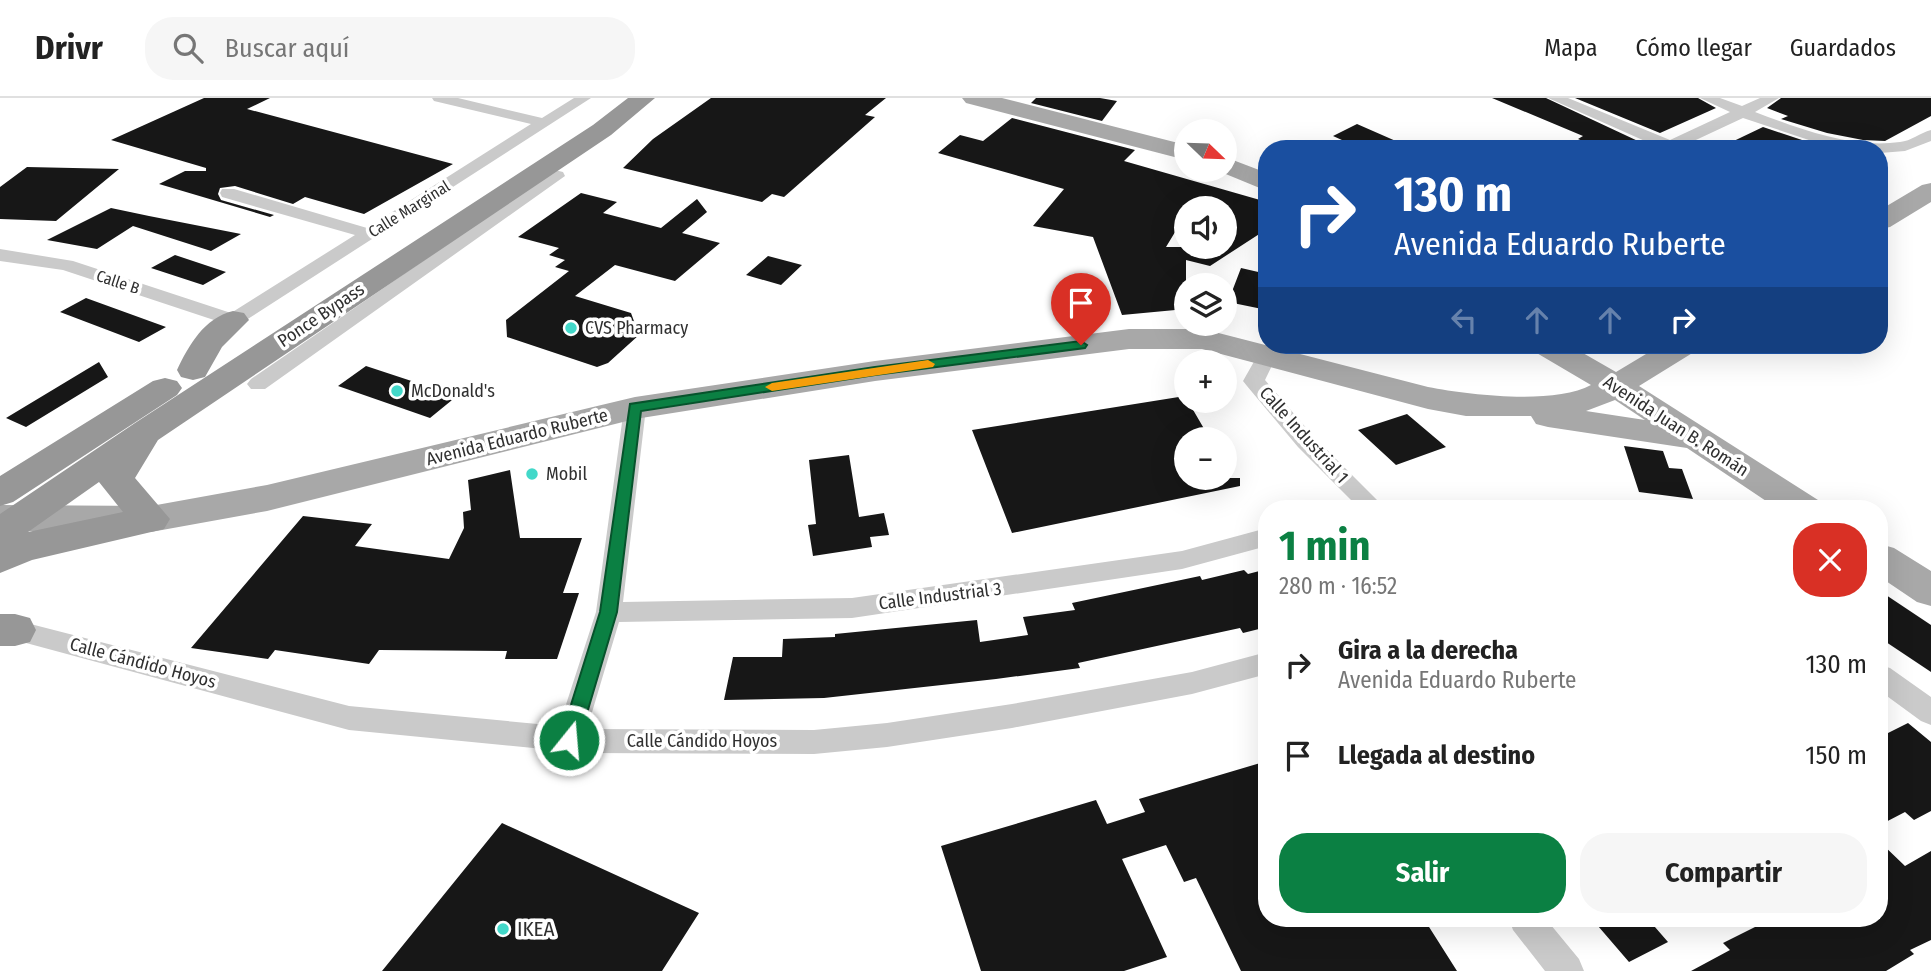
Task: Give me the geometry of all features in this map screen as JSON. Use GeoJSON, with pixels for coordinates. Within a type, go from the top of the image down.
{"type":"FeatureCollection","features":[{"type":"Feature","properties":{"kind":"highway","name":"Ponce Bypass"},"geometry":{"type":"LineString","coordinates":[[0,493],[130,426],[178,410],[538,172],[633,101]]}},
{"type":"Feature","properties":{"kind":"highway","name":"Ponce Bypass"},"geometry":{"type":"LineString","coordinates":[[8,523],[130,426],[193,370],[633,101]]}},
{"type":"Feature","properties":{"kind":"highway"},"geometry":{"type":"LineString","coordinates":[[193,370],[206,343],[217,330],[233,320]]}},
{"type":"Feature","properties":{"kind":"highway"},"geometry":{"type":"LineString","coordinates":[[178,410],[258,384]]}},
{"type":"Feature","properties":{"kind":"highway"},"geometry":{"type":"LineString","coordinates":[[0,470],[130,426]]}},
{"type":"Feature","properties":{"kind":"highway"},"geometry":{"type":"LineString","coordinates":[[0,559],[22,548],[151,519],[116,480],[130,426]]}},
{"type":"Feature","properties":{"kind":"main road"},"geometry":{"type":"LineString","coordinates":[[974,98],[1174,150]]}},
{"type":"Feature","properties":{"kind":"main road"},"geometry":{"type":"LineString","coordinates":[[1237,170],[1258,179]]}},
{"type":"Feature","properties":{"kind":"main road"},"geometry":{"type":"LineString","coordinates":[[1888,216],[1931,191]]}},
{"type":"Feature","properties":{"kind":"main road","name":"Avenida Eduardo Ruberte"},"geometry":{"type":"LineString","coordinates":[[8,523],[151,519],[267,498],[635,408],[875,371],[1129,339],[1203,339],[1258,353]]}},
{"type":"Feature","properties":{"kind":"main road","name":"Avenida Eduardo Ruberte"},"geometry":{"type":"LineString","coordinates":[[1264,354],[1385,387],[1466,405],[1565,406],[1597,396],[1668,354]]}},
{"type":"Feature","properties":{"kind":"main road","name":"Avenida Juan B. Román"},"geometry":{"type":"LineString","coordinates":[[1561,354],[1616,386],[1791,500]]}},
{"type":"Feature","properties":{"kind":"main road"},"geometry":{"type":"LineString","coordinates":[[1466,405],[1631,428],[1703,443]]}},
{"type":"Feature","properties":{"kind":"main road"},"geometry":{"type":"LineString","coordinates":[[1888,563],[1931,591]]}},
{"type":"Feature","properties":{"kind":"street"},"geometry":{"type":"LineString","coordinates":[[439,98],[545,123]]}},
{"type":"Feature","properties":{"kind":"street","name":"Calle Marginal"},"geometry":{"type":"LineString","coordinates":[[233,320],[584,98]]}},
{"type":"Feature","properties":{"kind":"street"},"geometry":{"type":"LineString","coordinates":[[1555,98],[1655,140]]}},
{"type":"Feature","properties":{"kind":"street"},"geometry":{"type":"LineString","coordinates":[[1707,98],[1823,140]]}},
{"type":"Feature","properties":{"kind":"street"},"geometry":{"type":"LineString","coordinates":[[1689,140],[1772,98]]}},
{"type":"Feature","properties":{"kind":"street"},"geometry":{"type":"LineString","coordinates":[[1888,147],[1902,147],[1931,135]]}},
{"type":"Feature","properties":{"kind":"street"},"geometry":{"type":"LineString","coordinates":[[258,384],[557,176],[538,172]]}},
{"type":"Feature","properties":{"kind":"street"},"geometry":{"type":"LineString","coordinates":[[228,193],[370,234]]}},
{"type":"Feature","properties":{"kind":"street","name":"Calle B"},"geometry":{"type":"LineString","coordinates":[[5,259],[66,265],[233,320]]}},
{"type":"Feature","properties":{"kind":"street","name":"Calle Industrial 1"},"geometry":{"type":"LineString","coordinates":[[1268,355],[1254,381],[1306,442],[1364,500]]}},
{"type":"Feature","properties":{"kind":"street"},"geometry":{"type":"LineString","coordinates":[[569,740],[609,612],[635,408]]}},
{"type":"Feature","properties":{"kind":"street","name":"Calle Industrial 3"},"geometry":{"type":"LineString","coordinates":[[609,612],[852,608],[1182,560],[1258,539]]}},
{"type":"Feature","properties":{"kind":"street","name":"Calle Cándido Hoyos"},"geometry":{"type":"LineString","coordinates":[[8,630],[349,718],[569,740],[814,742],[887,735],[1012,716],[1179,685],[1258,665]]}},
{"type":"Feature","properties":{"kind":"street"},"geometry":{"type":"LineString","coordinates":[[1888,683],[1931,713]]}},
{"type":"Feature","properties":{"kind":"street"},"geometry":{"type":"LineString","coordinates":[[1531,927],[1567,971]]}},
{"type":"Feature","properties":{"kind":"building"},"geometry":{"type":"Polygon","coordinates":[[[204,98],[270,98],[247,109],[453,164],[364,214],[305,197],[293,204],[235,186],[220,188],[218,194],[221,200],[274,215],[270,217],[159,184],[185,171],[206,171],[206,168],[111,140],[204,98]]]}},
{"type":"Feature","properties":{"kind":"building"},"geometry":{"type":"Polygon","coordinates":[[[711,98],[886,98],[865,115],[875,117],[784,197],[772,194],[762,202],[623,168],[653,139],[711,98]]]}},
{"type":"Feature","properties":{"kind":"building"},"geometry":{"type":"Polygon","coordinates":[[[1036,98],[1100,98],[1117,101],[1102,121],[1031,103],[1036,98]]]}},
{"type":"Feature","properties":{"kind":"building"},"geometry":{"type":"Polygon","coordinates":[[[1492,98],[1546,98],[1636,140],[1578,139],[1583,136],[1492,98]]]}},
{"type":"Feature","properties":{"kind":"building"},"geometry":{"type":"Polygon","coordinates":[[[1575,98],[1698,98],[1716,108],[1660,133],[1575,98]]]}},
{"type":"Feature","properties":{"kind":"building"},"geometry":{"type":"Polygon","coordinates":[[[1781,98],[1931,98],[1931,116],[1887,140],[1863,140],[1827,133],[1781,119],[1788,116],[1767,108],[1781,98]]]}},
{"type":"Feature","properties":{"kind":"building"},"geometry":{"type":"Polygon","coordinates":[[[1012,118],[1135,150],[1124,161],[1174,175],[1174,182],[1197,182],[1258,199],[1258,235],[1237,248],[1237,196],[1174,196],[1174,234],[1166,247],[1174,247],[1174,259],[1221,259],[1210,266],[1186,260],[1186,273],[1174,273],[1174,310],[1122,315],[1093,237],[1033,226],[1064,189],[938,153],[960,135],[983,141],[1012,118]]]}},
{"type":"Feature","properties":{"kind":"building"},"geometry":{"type":"Polygon","coordinates":[[[1357,124],[1393,140],[1342,140],[1333,136],[1357,124]]]}},
{"type":"Feature","properties":{"kind":"building"},"geometry":{"type":"Polygon","coordinates":[[[1763,127],[1802,140],[1736,140],[1763,127]]]}},
{"type":"Feature","properties":{"kind":"building"},"geometry":{"type":"Polygon","coordinates":[[[27,167],[119,169],[56,221],[0,219],[0,187],[27,167]]]}},
{"type":"Feature","properties":{"kind":"building"},"geometry":{"type":"Polygon","coordinates":[[[581,193],[617,202],[603,213],[661,228],[697,199],[707,212],[682,233],[720,243],[675,281],[615,265],[575,296],[631,313],[639,335],[608,363],[597,367],[507,337],[506,320],[569,271],[555,267],[565,260],[549,255],[559,248],[518,237],[581,193]]]}},
{"type":"Feature","properties":{"kind":"building"},"geometry":{"type":"Polygon","coordinates":[[[111,208],[241,234],[211,251],[133,226],[97,249],[47,240],[111,208]]]}},
{"type":"Feature","properties":{"kind":"building"},"geometry":{"type":"Polygon","coordinates":[[[175,255],[226,272],[203,285],[151,268],[175,255]]]}},
{"type":"Feature","properties":{"kind":"building"},"geometry":{"type":"Polygon","coordinates":[[[768,256],[802,265],[781,285],[746,275],[768,256]]]}},
{"type":"Feature","properties":{"kind":"building"},"geometry":{"type":"Polygon","coordinates":[[[1241,268],[1258,272],[1258,308],[1237,304],[1237,278],[1241,268]]]}},
{"type":"Feature","properties":{"kind":"building"},"geometry":{"type":"Polygon","coordinates":[[[86,298],[166,327],[139,342],[60,312],[86,298]]]}},
{"type":"Feature","properties":{"kind":"building"},"geometry":{"type":"Polygon","coordinates":[[[99,362],[108,377],[26,427],[6,418],[99,362]]]}},
{"type":"Feature","properties":{"kind":"building","name":"McDonald's"},"geometry":{"type":"Polygon","coordinates":[[[366,366],[457,396],[430,418],[338,386],[366,366]]]}},
{"type":"Feature","properties":{"kind":"building"},"geometry":{"type":"Polygon","coordinates":[[[1174,398],[1174,413],[1195,413],[1203,427],[1174,427],[1174,490],[1221,490],[1012,533],[972,430],[1174,398]]]}},
{"type":"Feature","properties":{"kind":"building"},"geometry":{"type":"Polygon","coordinates":[[[1407,414],[1446,447],[1396,465],[1358,430],[1407,414]]]}},
{"type":"Feature","properties":{"kind":"building"},"geometry":{"type":"Polygon","coordinates":[[[1624,446],[1663,451],[1669,468],[1682,469],[1693,499],[1639,492],[1624,446]]]}},
{"type":"Feature","properties":{"kind":"building"},"geometry":{"type":"Polygon","coordinates":[[[849,455],[859,517],[884,513],[889,535],[870,537],[872,547],[813,556],[808,525],[816,524],[809,460],[849,455]]]}},
{"type":"Feature","properties":{"kind":"building"},"geometry":{"type":"Polygon","coordinates":[[[510,470],[520,538],[582,538],[563,593],[579,593],[557,659],[505,659],[507,651],[379,650],[369,664],[275,650],[268,659],[191,648],[303,516],[372,524],[355,546],[449,559],[464,528],[463,512],[471,510],[468,480],[510,470]]]}},
{"type":"Feature","properties":{"kind":"building"},"geometry":{"type":"Polygon","coordinates":[[[1244,570],[1248,574],[1258,571],[1258,629],[1243,633],[1240,628],[1078,663],[1080,668],[996,679],[824,698],[724,700],[733,657],[782,657],[783,639],[835,637],[835,634],[977,620],[980,642],[1028,635],[1023,617],[1075,610],[1072,603],[1200,576],[1202,580],[1244,570]]]}},
{"type":"Feature","properties":{"kind":"building"},"geometry":{"type":"Polygon","coordinates":[[[1888,596],[1931,625],[1931,672],[1888,643],[1888,596]]]}},
{"type":"Feature","properties":{"kind":"building"},"geometry":{"type":"Polygon","coordinates":[[[1908,723],[1931,742],[1931,811],[1914,820],[1905,812],[1888,821],[1888,733],[1908,723]]]}},
{"type":"Feature","properties":{"kind":"building"},"geometry":{"type":"Polygon","coordinates":[[[1258,764],[1258,927],[1429,927],[1457,971],[1241,971],[1196,878],[1184,882],[1166,845],[1122,859],[1167,957],[1124,971],[981,971],[941,846],[1096,800],[1107,824],[1145,812],[1139,799],[1258,764]]]}},
{"type":"Feature","properties":{"kind":"building"},"geometry":{"type":"Polygon","coordinates":[[[502,823],[699,913],[662,971],[382,971],[502,823]]]}},
{"type":"Feature","properties":{"kind":"building"},"geometry":{"type":"Polygon","coordinates":[[[1888,850],[1905,866],[1931,851],[1931,940],[1910,950],[1914,954],[1886,971],[1691,971],[1730,950],[1723,943],[1755,927],[1888,927],[1888,850]]]}},
{"type":"Feature","properties":{"kind":"building"},"geometry":{"type":"Polygon","coordinates":[[[1599,927],[1655,927],[1668,942],[1629,962],[1599,927]]]}},
{"type":"Feature","properties":{"kind":"slow traffic"},"geometry":{"type":"LineString","coordinates":[[772,387],[928,364]]}},
{"type":"Feature","properties":{"kind":"place","name":"CVS Pharmacy"},"geometry":{"type":"Point","coordinates":[571,328]}},
{"type":"Feature","properties":{"kind":"place","name":"McDonald's"},"geometry":{"type":"Point","coordinates":[397,391]}},
{"type":"Feature","properties":{"kind":"place","name":"Mobil"},"geometry":{"type":"Point","coordinates":[532,474]}},
{"type":"Feature","properties":{"kind":"place","name":"IKEA"},"geometry":{"type":"Point","coordinates":[503,929]}},
{"type":"Feature","properties":{"kind":"route"},"geometry":{"type":"LineString","coordinates":[[569,740],[609,612],[635,408],[875,371],[1081,345]]}}]}
